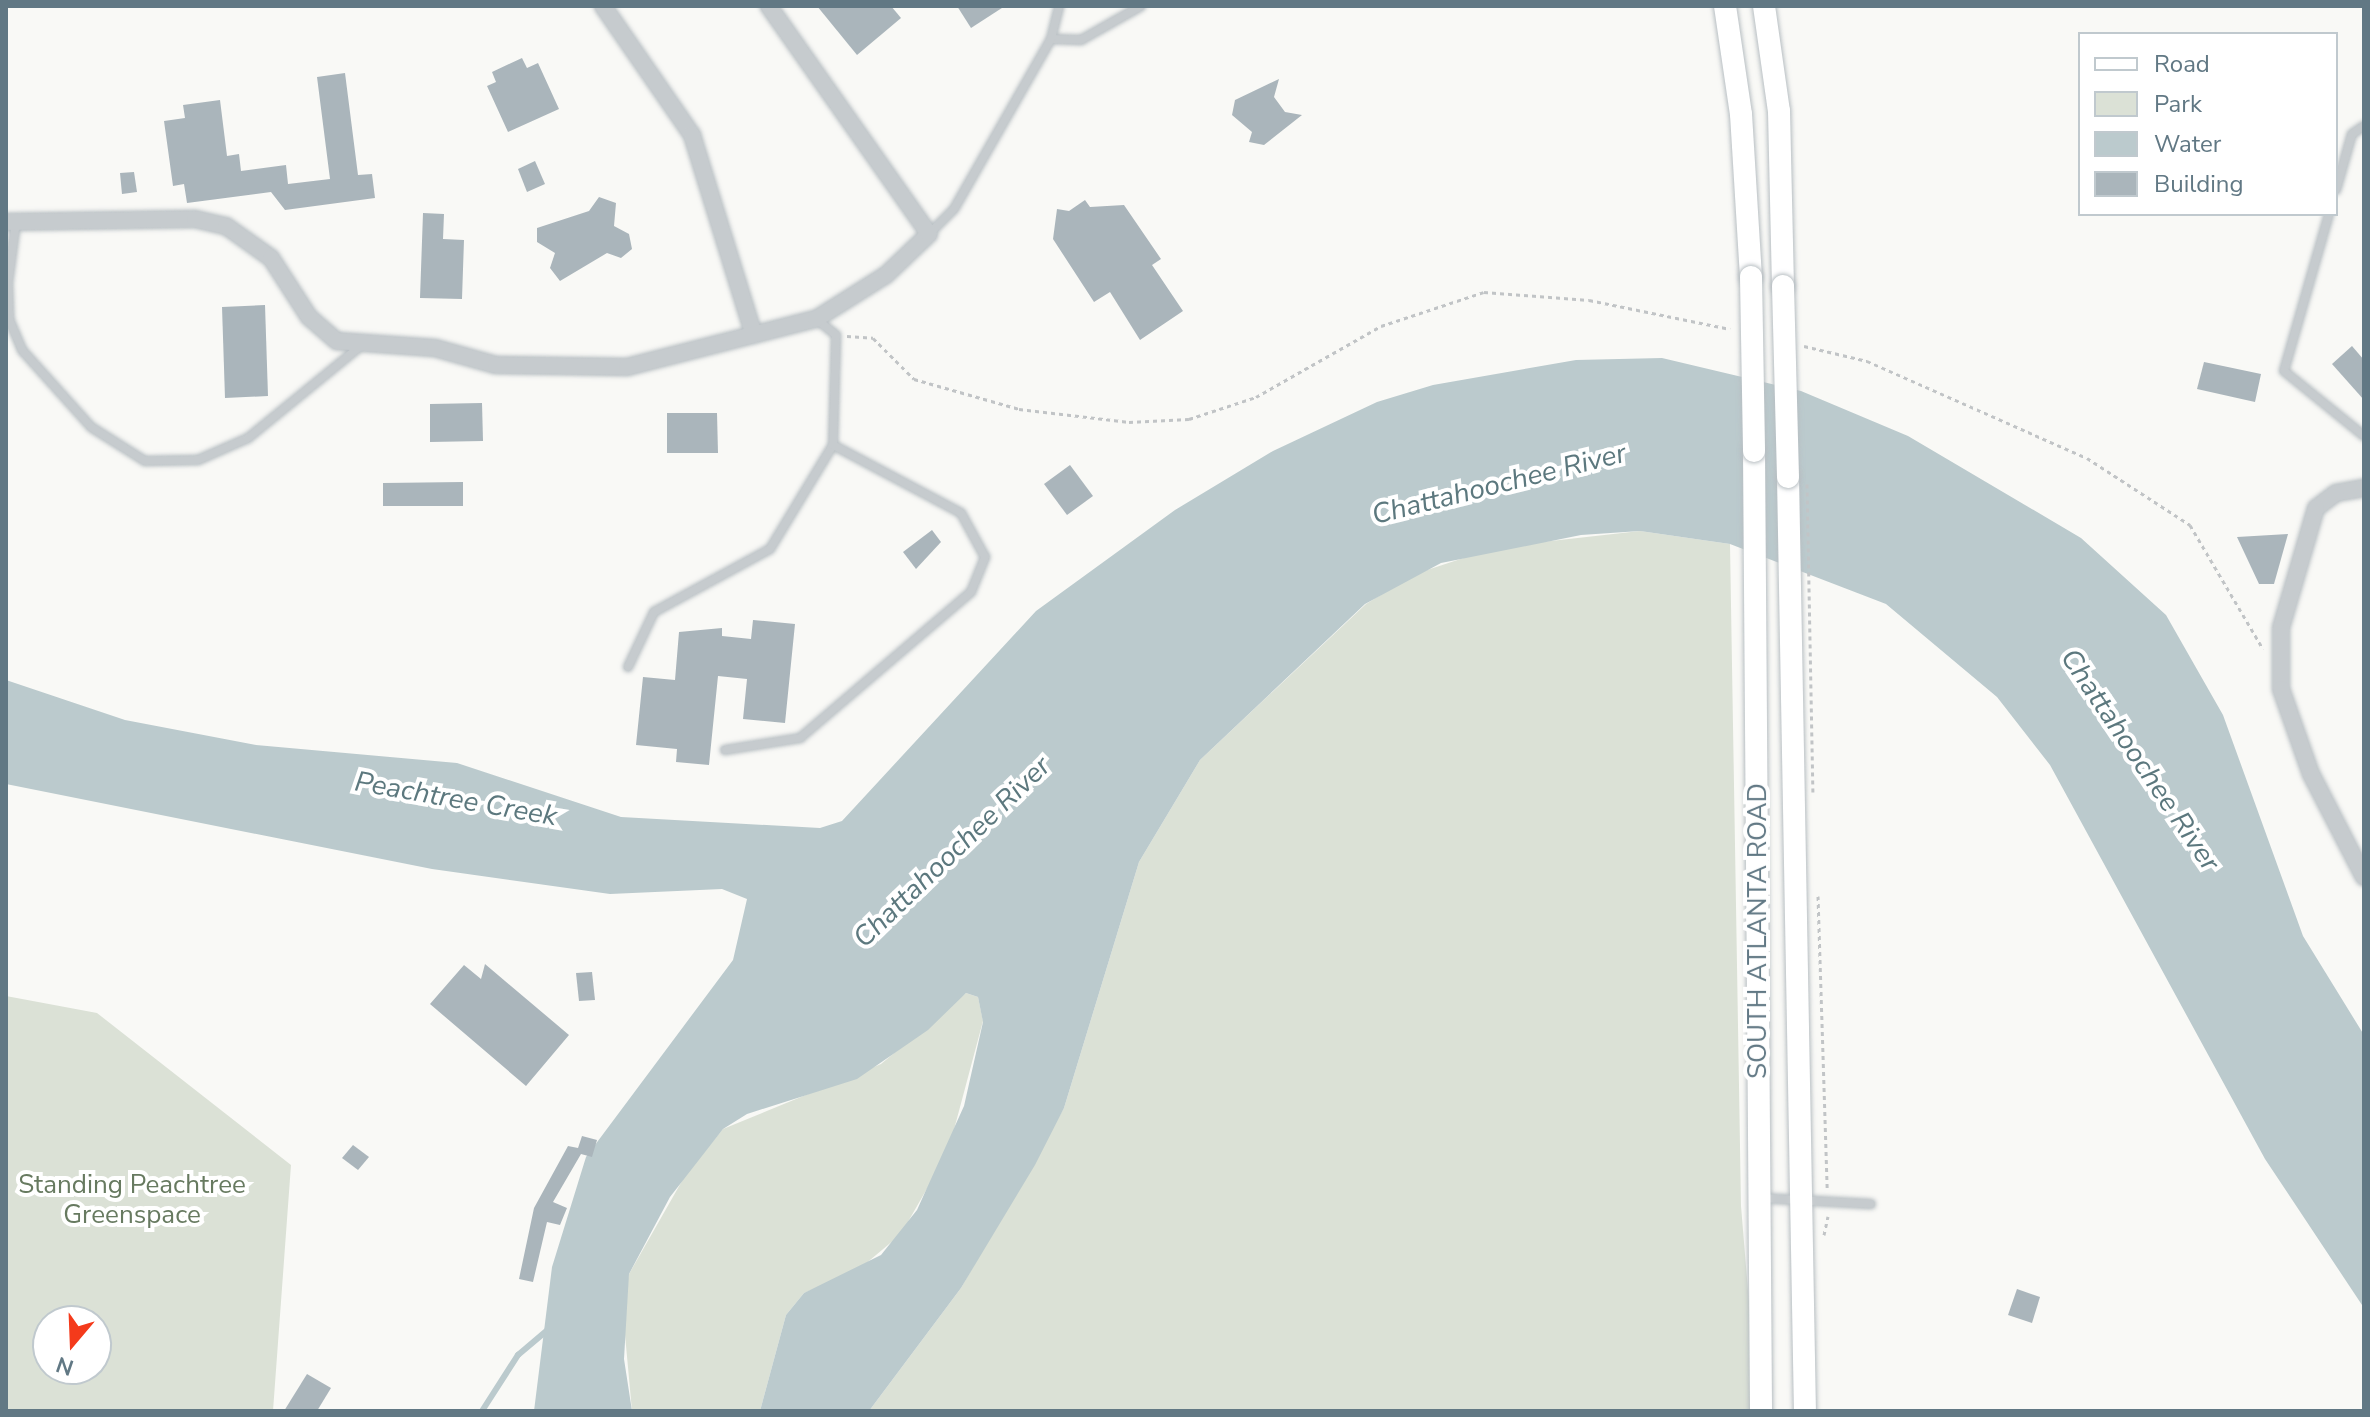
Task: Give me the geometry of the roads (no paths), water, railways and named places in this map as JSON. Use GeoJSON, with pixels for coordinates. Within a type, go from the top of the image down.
{"type":"FeatureCollection","features":[{"type":"Feature","properties":{"kind":"main road","name":"SOUTH ATLANTA ROAD"},"geometry":{"type":"LineString","coordinates":[[1725,6],[1741,114],[1751,277],[1758,773],[1761,1411]]}},
{"type":"Feature","properties":{"kind":"main road","name":"SOUTH ATLANTA ROAD"},"geometry":{"type":"LineString","coordinates":[[1764,6],[1779,111],[1783,286],[1798,479],[1790,781],[1805,1411]]}},
{"type":"Feature","properties":{"kind":"street"},"geometry":{"type":"LineString","coordinates":[[603,6],[692,135],[754,335]]}},
{"type":"Feature","properties":{"kind":"street"},"geometry":{"type":"LineString","coordinates":[[11,222],[195,219],[226,226],[271,258],[321,330],[361,346],[435,348],[496,365],[627,367],[816,319],[886,275],[929,234],[769,6]]}},
{"type":"Feature","properties":{"kind":"street"},"geometry":{"type":"LineString","coordinates":[[2364,488],[2336,493],[2316,508],[2281,628],[2281,689],[2311,774],[2364,877]]}},
{"type":"Feature","properties":{"kind":"lane"},"geometry":{"type":"LineString","coordinates":[[929,234],[954,209],[1051,39],[1059,6]]}},
{"type":"Feature","properties":{"kind":"lane"},"geometry":{"type":"LineString","coordinates":[[1051,39],[1081,40],[1141,6]]}},
{"type":"Feature","properties":{"kind":"lane"},"geometry":{"type":"LineString","coordinates":[[2338,183],[2352,134],[2364,126]]}},
{"type":"Feature","properties":{"kind":"lane"},"geometry":{"type":"LineString","coordinates":[[2328,216],[2284,371],[2364,436]]}},
{"type":"Feature","properties":{"kind":"lane"},"geometry":{"type":"LineString","coordinates":[[11,222],[9,307],[22,350],[91,427],[145,461],[186,463],[248,438],[361,346]]}},
{"type":"Feature","properties":{"kind":"lane"},"geometry":{"type":"LineString","coordinates":[[628,667],[654,612],[770,549],[833,445],[836,335],[816,319]]}},
{"type":"Feature","properties":{"kind":"lane"},"geometry":{"type":"LineString","coordinates":[[725,750],[800,738],[971,592],[985,557],[961,513],[833,445]]}},
{"type":"Feature","properties":{"kind":"lane"},"geometry":{"type":"LineString","coordinates":[[1759,1198],[1871,1204]]}},
{"type":"Feature","properties":{"kind":"water"},"geometry":{"type":"Polygon","coordinates":[[[1662,358],[1801,391],[1908,436],[2081,538],[2166,615],[2223,715],[2303,936],[2364,1035],[2364,1308],[2265,1159],[2050,765],[1997,697],[1886,604],[1730,544],[1640,531],[1581,535],[1441,563],[1365,604],[1200,760],[1139,862],[1064,1108],[1035,1165],[961,1288],[869,1411],[760,1411],[786,1315],[804,1293],[881,1255],[917,1210],[964,1106],[983,1022],[978,997],[966,993],[928,1030],[857,1079],[747,1114],[723,1129],[670,1197],[629,1274],[624,1359],[632,1411],[534,1411],[552,1267],[586,1157],[733,960],[747,899],[722,889],[610,894],[432,869],[6,784],[6,680],[125,720],[256,745],[457,763],[621,817],[820,828],[842,821],[1036,611],[1175,510],[1273,451],[1377,402],[1433,385],[1576,360],[1662,358]]]}},
{"type":"Feature","properties":{"kind":"waterway"},"geometry":{"type":"LineString","coordinates":[[482,1411],[518,1355],[550,1328]]}},
{"type":"Feature","properties":{"kind":"water label","name":"Chattahoochee River"},"geometry":{"type":"Point","coordinates":[1499,484]}},
{"type":"Feature","properties":{"kind":"water label","name":"Chattahoochee River"},"geometry":{"type":"Point","coordinates":[2140,760]}},
{"type":"Feature","properties":{"kind":"water label","name":"Peachtree Creek"},"geometry":{"type":"Point","coordinates":[456,799]}},
{"type":"Feature","properties":{"kind":"water label","name":"Chattahoochee River"},"geometry":{"type":"Point","coordinates":[952,852]}},
{"type":"Feature","properties":{"kind":"park label","name":"Standing Peachtree Greenspace"},"geometry":{"type":"Point","coordinates":[132,1200]}}]}
